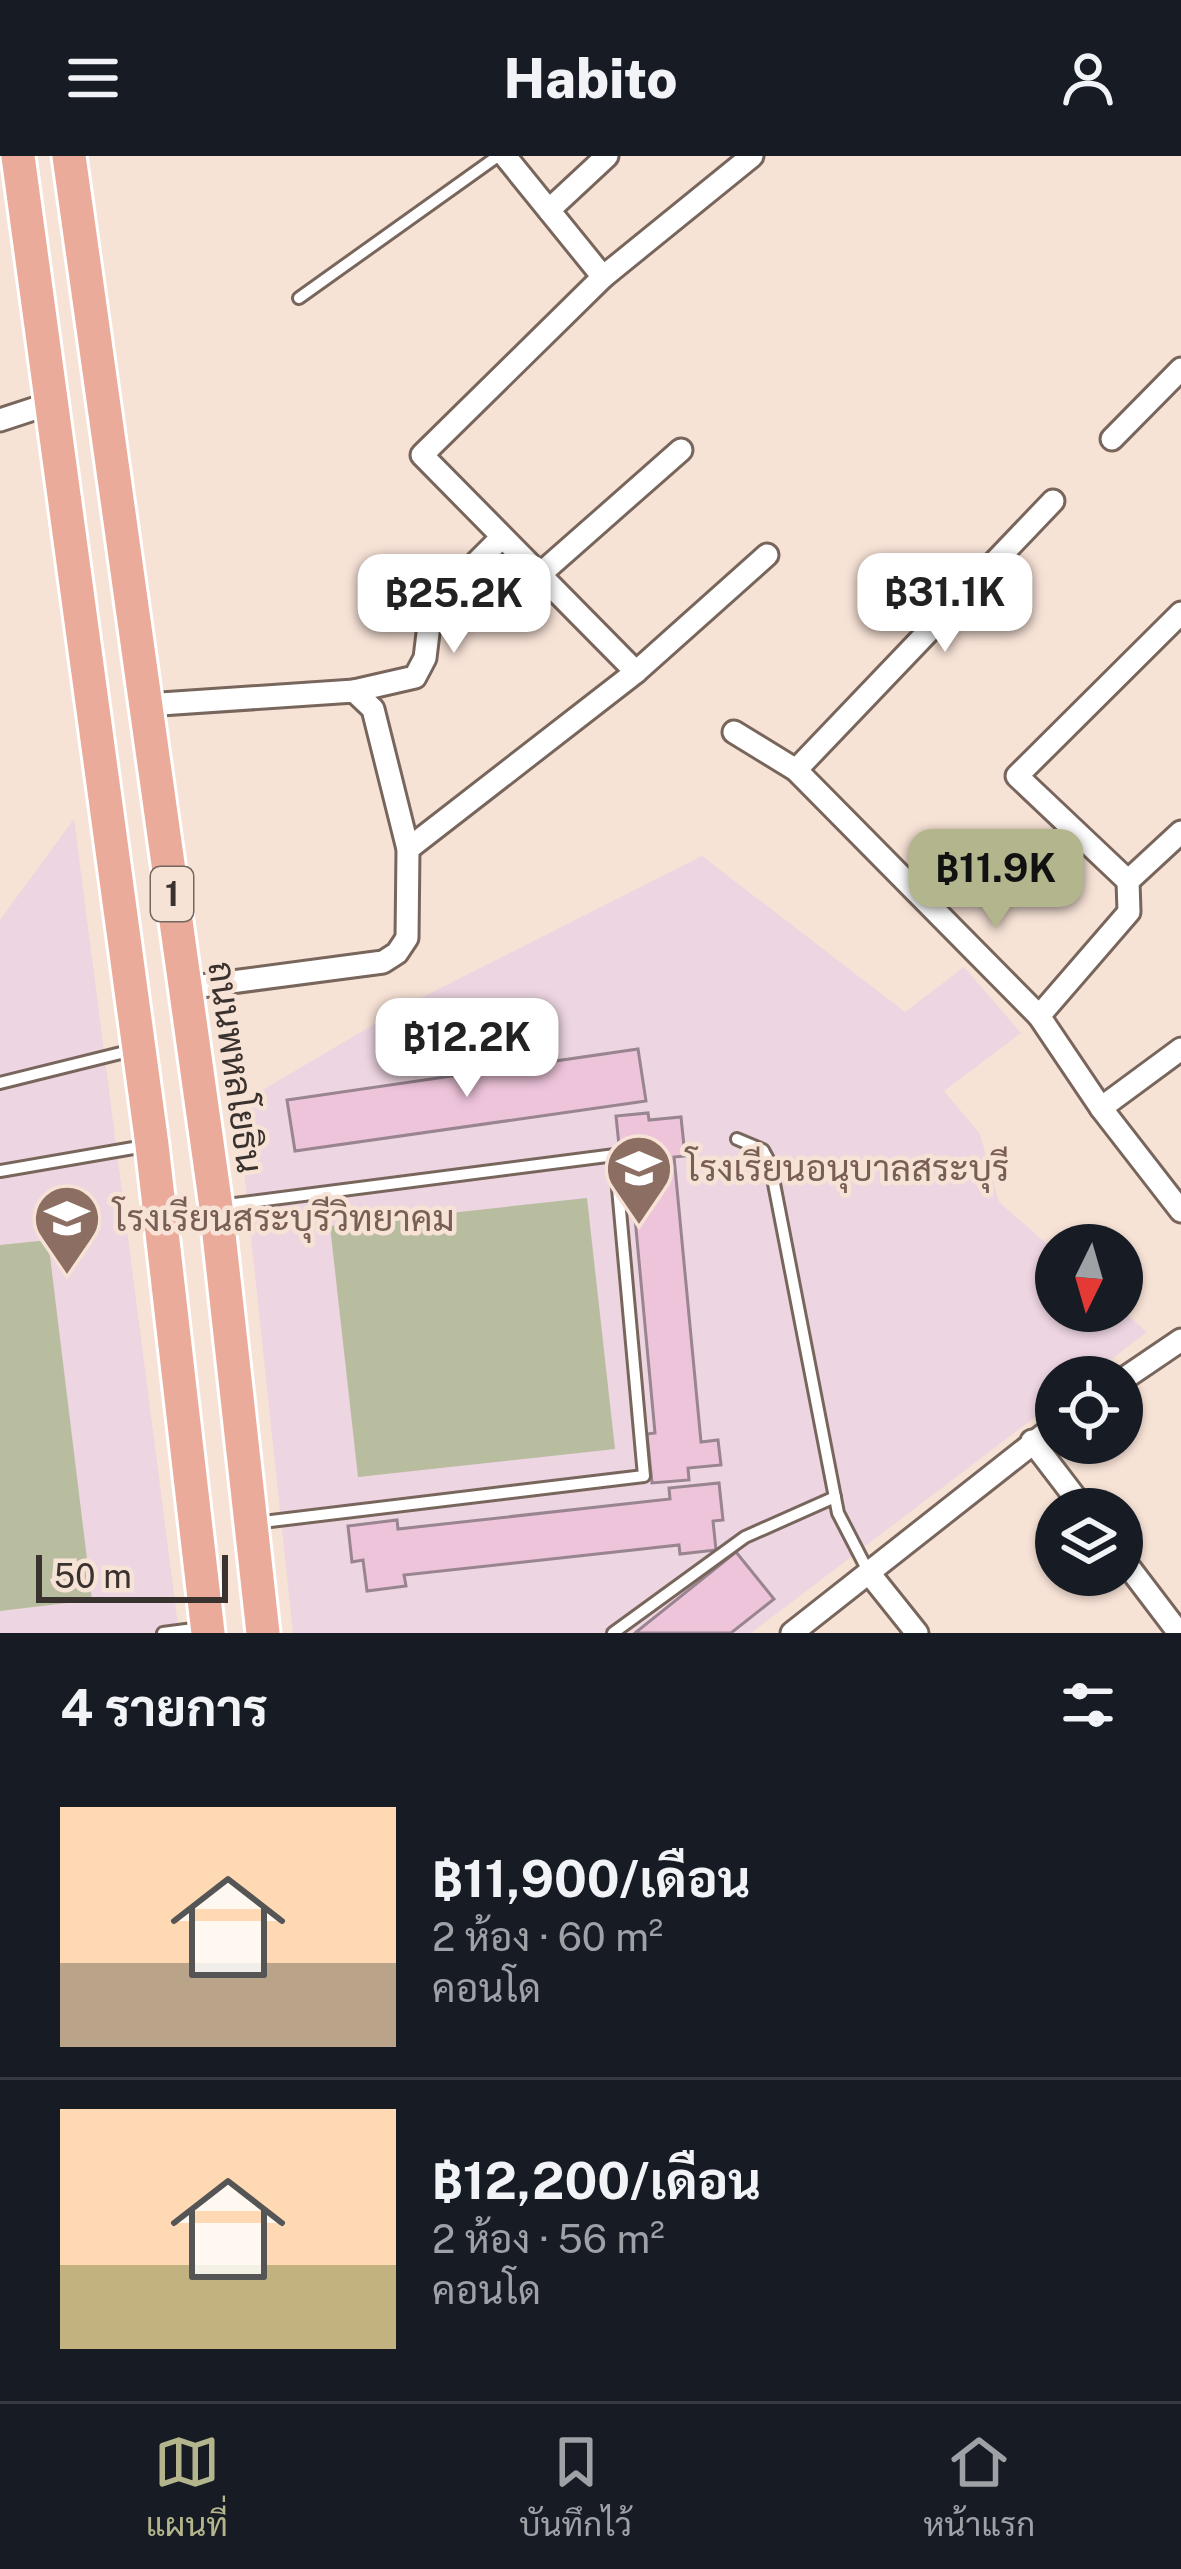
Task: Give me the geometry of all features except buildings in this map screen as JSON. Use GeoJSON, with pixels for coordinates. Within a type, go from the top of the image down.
{"type":"FeatureCollection","features":[{"type":"Feature","properties":{"kind":"main road","name":"1"},"geometry":{"type":"LineString","coordinates":[[18,156],[152,1144],[207,1630]]}},
{"type":"Feature","properties":{"kind":"main road","name":"ถนนพหลโยธิน"},"geometry":{"type":"LineString","coordinates":[[69,156],[216,1207],[263,1633]]}},
{"type":"Feature","properties":{"kind":"street"},"geometry":{"type":"LineString","coordinates":[[502,156],[603,278]]}},
{"type":"Feature","properties":{"kind":"street"},"geometry":{"type":"LineString","coordinates":[[549,210],[607,156]]}},
{"type":"Feature","properties":{"kind":"street"},"geometry":{"type":"LineString","coordinates":[[636,672],[422,455],[603,278],[752,156]]}},
{"type":"Feature","properties":{"kind":"street"},"geometry":{"type":"LineString","coordinates":[[1112,439],[1181,369]]}},
{"type":"Feature","properties":{"kind":"street"},"geometry":{"type":"LineString","coordinates":[[0,420],[52,403]]}},
{"type":"Feature","properties":{"kind":"street"},"geometry":{"type":"LineString","coordinates":[[538,576],[681,450]]}},
{"type":"Feature","properties":{"kind":"street"},"geometry":{"type":"LineString","coordinates":[[796,770],[1052,501]]}},
{"type":"Feature","properties":{"kind":"street"},"geometry":{"type":"LineString","coordinates":[[146,705],[355,691],[415,677],[425,658],[431,608],[502,537]]}},
{"type":"Feature","properties":{"kind":"street"},"geometry":{"type":"LineString","coordinates":[[408,849],[636,672],[767,554]]}},
{"type":"Feature","properties":{"kind":"street"},"geometry":{"type":"LineString","coordinates":[[1039,1016],[1129,912],[1128,881],[1017,776],[1181,613]]}},
{"type":"Feature","properties":{"kind":"street"},"geometry":{"type":"LineString","coordinates":[[186,988],[383,962],[407,938],[408,849],[373,709],[355,691]]}},
{"type":"Feature","properties":{"kind":"street"},"geometry":{"type":"LineString","coordinates":[[734,732],[796,770],[1039,1016],[1100,1108],[1181,1211]]}},
{"type":"Feature","properties":{"kind":"street"},"geometry":{"type":"LineString","coordinates":[[1128,881],[1181,832]]}},
{"type":"Feature","properties":{"kind":"street"},"geometry":{"type":"LineString","coordinates":[[1100,1108],[1181,1049]]}},
{"type":"Feature","properties":{"kind":"street"},"geometry":{"type":"LineString","coordinates":[[1143,1366],[1181,1340]]}},
{"type":"Feature","properties":{"kind":"street"},"geometry":{"type":"LineString","coordinates":[[792,1633],[1033,1442],[1068,1488]]}},
{"type":"Feature","properties":{"kind":"street"},"geometry":{"type":"LineString","coordinates":[[869,1573],[917,1633]]}},
{"type":"Feature","properties":{"kind":"street"},"geometry":{"type":"LineString","coordinates":[[1143,1586],[1179,1633]]}},
{"type":"Feature","properties":{"kind":"lane"},"geometry":{"type":"LineString","coordinates":[[299,298],[502,156]]}},
{"type":"Feature","properties":{"kind":"lane"},"geometry":{"type":"LineString","coordinates":[[0,1083],[138,1048]]}},
{"type":"Feature","properties":{"kind":"lane"},"geometry":{"type":"LineString","coordinates":[[737,1139],[763,1150],[770,1163],[838,1513],[869,1573]]}},
{"type":"Feature","properties":{"kind":"lane"},"geometry":{"type":"LineString","coordinates":[[0,1171],[152,1144]]}},
{"type":"Feature","properties":{"kind":"lane"},"geometry":{"type":"LineString","coordinates":[[216,1207],[615,1155],[644,1476],[251,1523]]}},
{"type":"Feature","properties":{"kind":"lane"},"geometry":{"type":"LineString","coordinates":[[614,1633],[745,1537],[835,1497]]}},
{"type":"Feature","properties":{"kind":"lane"},"geometry":{"type":"LineString","coordinates":[[163,1633],[207,1630]]}},
{"type":"Feature","properties":{"kind":"shaded area","name":"โรงเรียนสระบุรีวิทยาคม"},"geometry":{"type":"Polygon","coordinates":[[[74,819],[179,1633],[0,1633],[0,920],[74,819]]]}},
{"type":"Feature","properties":{"kind":"shaded area","name":"โรงเรียนอนุบาลสระบุรี"},"geometry":{"type":"Polygon","coordinates":[[[702,856],[905,1012],[964,967],[1021,1033],[944,1091],[980,1134],[999,1202],[1035,1234],[1035,1332],[1147,1332],[1116,1356],[1035,1356],[1035,1417],[751,1633],[293,1633],[237,1105],[407,1005],[702,856]]]}},
{"type":"Feature","properties":{"kind":"green space"},"geometry":{"type":"Polygon","coordinates":[[[587,1198],[615,1449],[358,1477],[330,1226],[587,1198]]]}},
{"type":"Feature","properties":{"kind":"green space"},"geometry":{"type":"Polygon","coordinates":[[[48,1240],[92,1600],[0,1611],[0,1245],[48,1240]]]}},
{"type":"Feature","properties":{"kind":"place","name":"โรงเรียนอนุบาลสระบุรี"},"geometry":{"type":"Point","coordinates":[639,1227]}},
{"type":"Feature","properties":{"kind":"place","name":"โรงเรียนสระบุรีวิทยาคม"},"geometry":{"type":"Point","coordinates":[67,1277]}}]}
